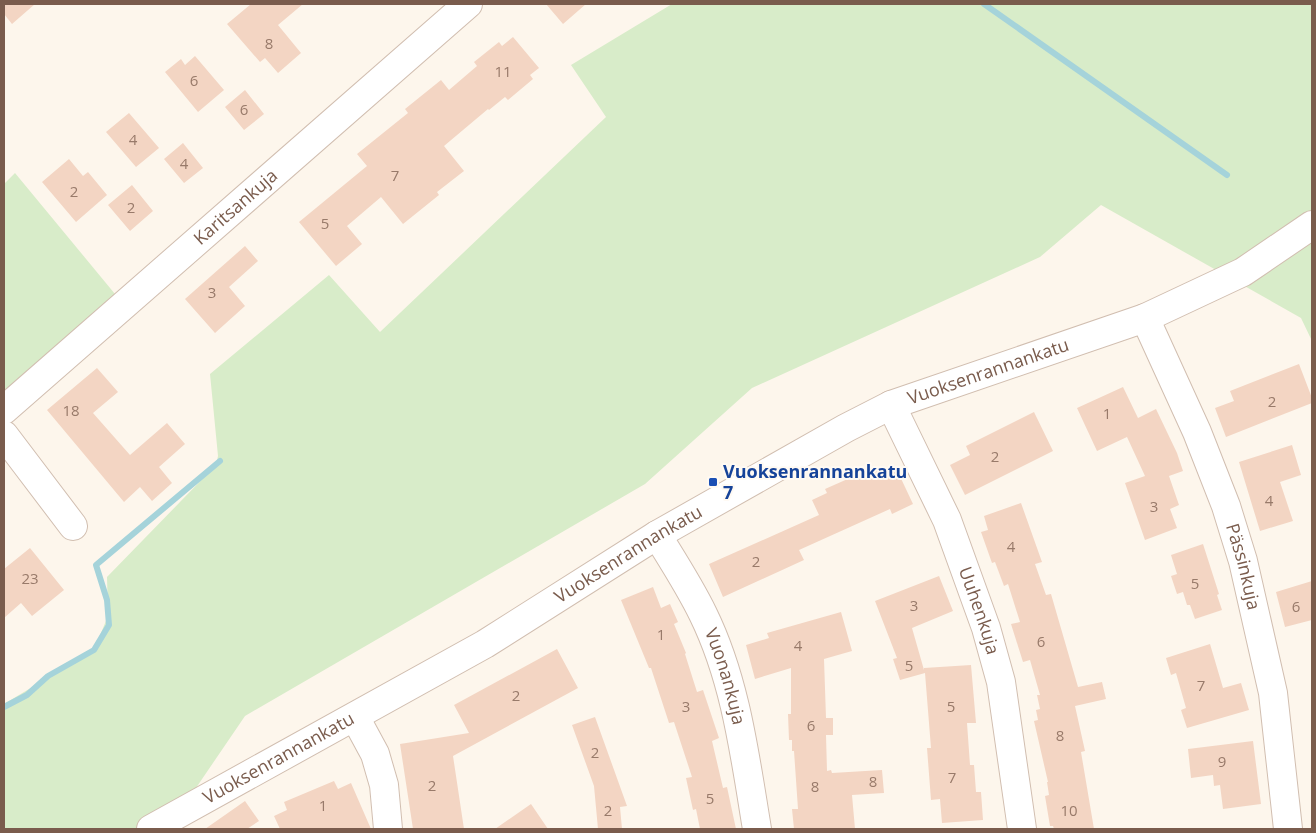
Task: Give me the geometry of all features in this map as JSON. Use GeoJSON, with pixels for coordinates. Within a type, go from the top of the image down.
{"type":"FeatureCollection","features":[{"type":"Feature","properties":{"kind":"street","name":"Karitsankuja"},"geometry":{"type":"LineString","coordinates":[[4,410],[468,4]]}},
{"type":"Feature","properties":{"kind":"street","name":"Vuoksenrannankatu"},"geometry":{"type":"LineString","coordinates":[[151,829],[485,644],[657,535],[846,428],[891,405],[1144,318],[1243,272],[1312,226]]}},
{"type":"Feature","properties":{"kind":"street","name":"Pässinkuja"},"geometry":{"type":"LineString","coordinates":[[1144,318],[1201,442],[1226,506],[1243,561],[1273,693],[1288,829]]}},
{"type":"Feature","properties":{"kind":"street","name":"Uuhenkuja"},"geometry":{"type":"LineString","coordinates":[[891,405],[947,520],[986,628],[1001,682],[1022,829]]}},
{"type":"Feature","properties":{"kind":"street"},"geometry":{"type":"LineString","coordinates":[[4,435],[73,526]]}},
{"type":"Feature","properties":{"kind":"street","name":"Vuonankuja"},"geometry":{"type":"LineString","coordinates":[[657,535],[681,572],[704,616],[723,662],[735,703],[757,829]]}},
{"type":"Feature","properties":{"kind":"street"},"geometry":{"type":"LineString","coordinates":[[355,717],[375,754],[384,785],[388,829]]}},
{"type":"Feature","properties":{"kind":"green space"},"geometry":{"type":"Polygon","coordinates":[[[672,4],[1312,4],[1312,341],[1301,318],[1101,205],[1040,257],[752,388],[645,484],[245,716],[168,829],[4,829],[4,704],[94,650],[108,616],[107,577],[216,465],[218,456],[210,374],[329,275],[380,332],[606,117],[571,65],[672,4]]]}},
{"type":"Feature","properties":{"kind":"green space"},"geometry":{"type":"Polygon","coordinates":[[[15,173],[115,294],[10,390],[4,391],[4,184],[15,173]]]}},
{"type":"Feature","properties":{"kind":"building"},"geometry":{"type":"Polygon","coordinates":[[[4,4],[35,4],[12,24],[4,14],[4,4]]]}},
{"type":"Feature","properties":{"kind":"building"},"geometry":{"type":"Polygon","coordinates":[[[251,4],[303,4],[278,25],[301,53],[278,73],[265,58],[260,62],[227,24],[251,4]]]}},
{"type":"Feature","properties":{"kind":"building"},"geometry":{"type":"Polygon","coordinates":[[[546,4],[586,4],[563,24],[546,4]]]}},
{"type":"Feature","properties":{"kind":"building"},"geometry":{"type":"Polygon","coordinates":[[[513,37],[539,68],[530,75],[533,79],[508,100],[505,97],[488,109],[444,146],[464,171],[437,192],[439,195],[403,224],[381,197],[347,226],[362,244],[336,266],[299,222],[367,166],[357,154],[408,113],[405,109],[441,80],[449,90],[477,66],[474,62],[499,42],[502,46],[513,37]]]}},
{"type":"Feature","properties":{"kind":"building"},"geometry":{"type":"Polygon","coordinates":[[[195,56],[224,90],[198,112],[165,72],[181,59],[185,65],[195,56]]]}},
{"type":"Feature","properties":{"kind":"building"},"geometry":{"type":"Polygon","coordinates":[[[245,90],[264,114],[244,130],[225,107],[245,90]]]}},
{"type":"Feature","properties":{"kind":"building"},"geometry":{"type":"Polygon","coordinates":[[[129,113],[159,148],[136,167],[106,132],[129,113]]]}},
{"type":"Feature","properties":{"kind":"building"},"geometry":{"type":"Polygon","coordinates":[[[183,143],[203,168],[184,183],[164,159],[183,143]]]}},
{"type":"Feature","properties":{"kind":"building"},"geometry":{"type":"Polygon","coordinates":[[[69,159],[83,176],[88,172],[107,195],[76,222],[42,182],[69,159]]]}},
{"type":"Feature","properties":{"kind":"building"},"geometry":{"type":"Polygon","coordinates":[[[132,185],[153,211],[130,231],[108,205],[132,185]]]}},
{"type":"Feature","properties":{"kind":"building"},"geometry":{"type":"Polygon","coordinates":[[[245,246],[258,261],[229,287],[245,306],[215,333],[185,299],[245,246]]]}},
{"type":"Feature","properties":{"kind":"building"},"geometry":{"type":"Polygon","coordinates":[[[1299,364],[1312,398],[1312,403],[1226,437],[1215,408],[1234,401],[1230,391],[1299,364]]]}},
{"type":"Feature","properties":{"kind":"building"},"geometry":{"type":"Polygon","coordinates":[[[97,368],[118,392],[93,413],[130,455],[167,423],[185,444],[159,467],[172,483],[152,501],[140,487],[124,502],[47,410],[97,368]]]}},
{"type":"Feature","properties":{"kind":"building"},"geometry":{"type":"Polygon","coordinates":[[[1123,387],[1138,418],[1156,409],[1177,453],[1183,471],[1169,476],[1179,505],[1170,509],[1177,528],[1145,540],[1125,483],[1145,476],[1127,437],[1097,451],[1077,408],[1123,387]]]}},
{"type":"Feature","properties":{"kind":"building"},"geometry":{"type":"Polygon","coordinates":[[[1034,412],[1053,451],[965,495],[950,465],[970,455],[966,446],[1034,412]]]}},
{"type":"Feature","properties":{"kind":"building"},"geometry":{"type":"Polygon","coordinates":[[[1292,445],[1301,475],[1280,482],[1293,521],[1260,531],[1239,462],[1292,445]]]}},
{"type":"Feature","properties":{"kind":"building"},"geometry":{"type":"Polygon","coordinates":[[[868,470],[870,474],[879,470],[882,477],[897,470],[913,504],[892,514],[890,509],[799,550],[804,560],[723,597],[709,564],[819,515],[812,500],[827,493],[825,489],[868,470]]]}},
{"type":"Feature","properties":{"kind":"building"},"geometry":{"type":"Polygon","coordinates":[[[1021,503],[1042,562],[1035,564],[1046,595],[1051,594],[1078,687],[1102,682],[1106,699],[1075,706],[1085,751],[1081,752],[1094,829],[1054,829],[1053,826],[1050,826],[1045,796],[1049,795],[1048,782],[1034,721],[1038,720],[1036,710],[1040,709],[1037,695],[1040,695],[1030,660],[1023,662],[1011,624],[1020,622],[1008,584],[1004,586],[995,562],[992,563],[981,532],[988,530],[984,516],[1021,503]]]}},
{"type":"Feature","properties":{"kind":"building"},"geometry":{"type":"Polygon","coordinates":[[[1203,544],[1219,594],[1217,595],[1222,610],[1195,619],[1190,605],[1187,605],[1183,592],[1177,594],[1171,576],[1177,574],[1171,555],[1203,544]]]}},
{"type":"Feature","properties":{"kind":"building"},"geometry":{"type":"Polygon","coordinates":[[[30,548],[64,590],[32,616],[21,603],[4,618],[4,569],[30,548]]]}},
{"type":"Feature","properties":{"kind":"building"},"geometry":{"type":"Polygon","coordinates":[[[939,576],[953,611],[912,628],[924,670],[924,668],[971,665],[976,723],[967,723],[970,765],[974,765],[976,792],[981,792],[983,820],[942,823],[940,799],[931,800],[927,748],[931,748],[925,673],[900,680],[893,659],[897,658],[875,601],[939,576]]]}},
{"type":"Feature","properties":{"kind":"building"},"geometry":{"type":"Polygon","coordinates":[[[1312,581],[1312,620],[1285,627],[1276,592],[1312,581]]]}},
{"type":"Feature","properties":{"kind":"building"},"geometry":{"type":"Polygon","coordinates":[[[653,587],[661,608],[670,604],[678,622],[674,624],[686,653],[697,692],[703,690],[719,738],[712,741],[723,788],[727,787],[736,829],[700,829],[696,809],[693,810],[686,778],[692,777],[674,722],[669,723],[651,668],[649,668],[621,600],[653,587]]]}},
{"type":"Feature","properties":{"kind":"building"},"geometry":{"type":"Polygon","coordinates":[[[841,612],[852,651],[824,659],[826,718],[833,718],[833,735],[826,735],[827,771],[831,770],[832,773],[882,770],[884,793],[852,795],[855,829],[794,829],[792,809],[798,809],[794,751],[792,751],[792,740],[789,740],[788,714],[791,714],[791,668],[755,679],[746,645],[769,638],[767,633],[841,612]]]}},
{"type":"Feature","properties":{"kind":"building"},"geometry":{"type":"Polygon","coordinates":[[[1210,644],[1223,688],[1241,683],[1249,710],[1187,728],[1181,710],[1186,708],[1176,673],[1171,675],[1166,658],[1210,644]]]}},
{"type":"Feature","properties":{"kind":"building"},"geometry":{"type":"Polygon","coordinates":[[[557,649],[578,688],[453,756],[464,829],[413,829],[400,744],[469,733],[454,705],[557,649]]]}},
{"type":"Feature","properties":{"kind":"building"},"geometry":{"type":"Polygon","coordinates":[[[595,717],[627,806],[620,807],[622,829],[598,829],[594,786],[572,725],[595,717]]]}},
{"type":"Feature","properties":{"kind":"building"},"geometry":{"type":"Polygon","coordinates":[[[1253,741],[1261,804],[1223,809],[1220,785],[1214,786],[1213,775],[1191,778],[1188,749],[1253,741]]]}},
{"type":"Feature","properties":{"kind":"building"},"geometry":{"type":"Polygon","coordinates":[[[334,781],[338,789],[351,783],[371,829],[280,829],[274,816],[287,810],[284,802],[334,781]]]}},
{"type":"Feature","properties":{"kind":"building"},"geometry":{"type":"Polygon","coordinates":[[[245,801],[259,821],[247,829],[205,829],[245,801]]]}},
{"type":"Feature","properties":{"kind":"building"},"geometry":{"type":"Polygon","coordinates":[[[531,804],[548,829],[495,829],[531,804]]]}},
{"type":"Feature","properties":{"kind":"waterway"},"geometry":{"type":"LineString","coordinates":[[984,4],[1227,175]]}},
{"type":"Feature","properties":{"kind":"waterway"},"geometry":{"type":"LineString","coordinates":[[4,707],[27,695],[48,676],[94,650],[109,625],[107,600],[96,565],[220,461]]}},
{"type":"Feature","properties":{"kind":"place","name":"Vuoksenrannankatu 7"},"geometry":{"type":"Point","coordinates":[713,482]}}]}
